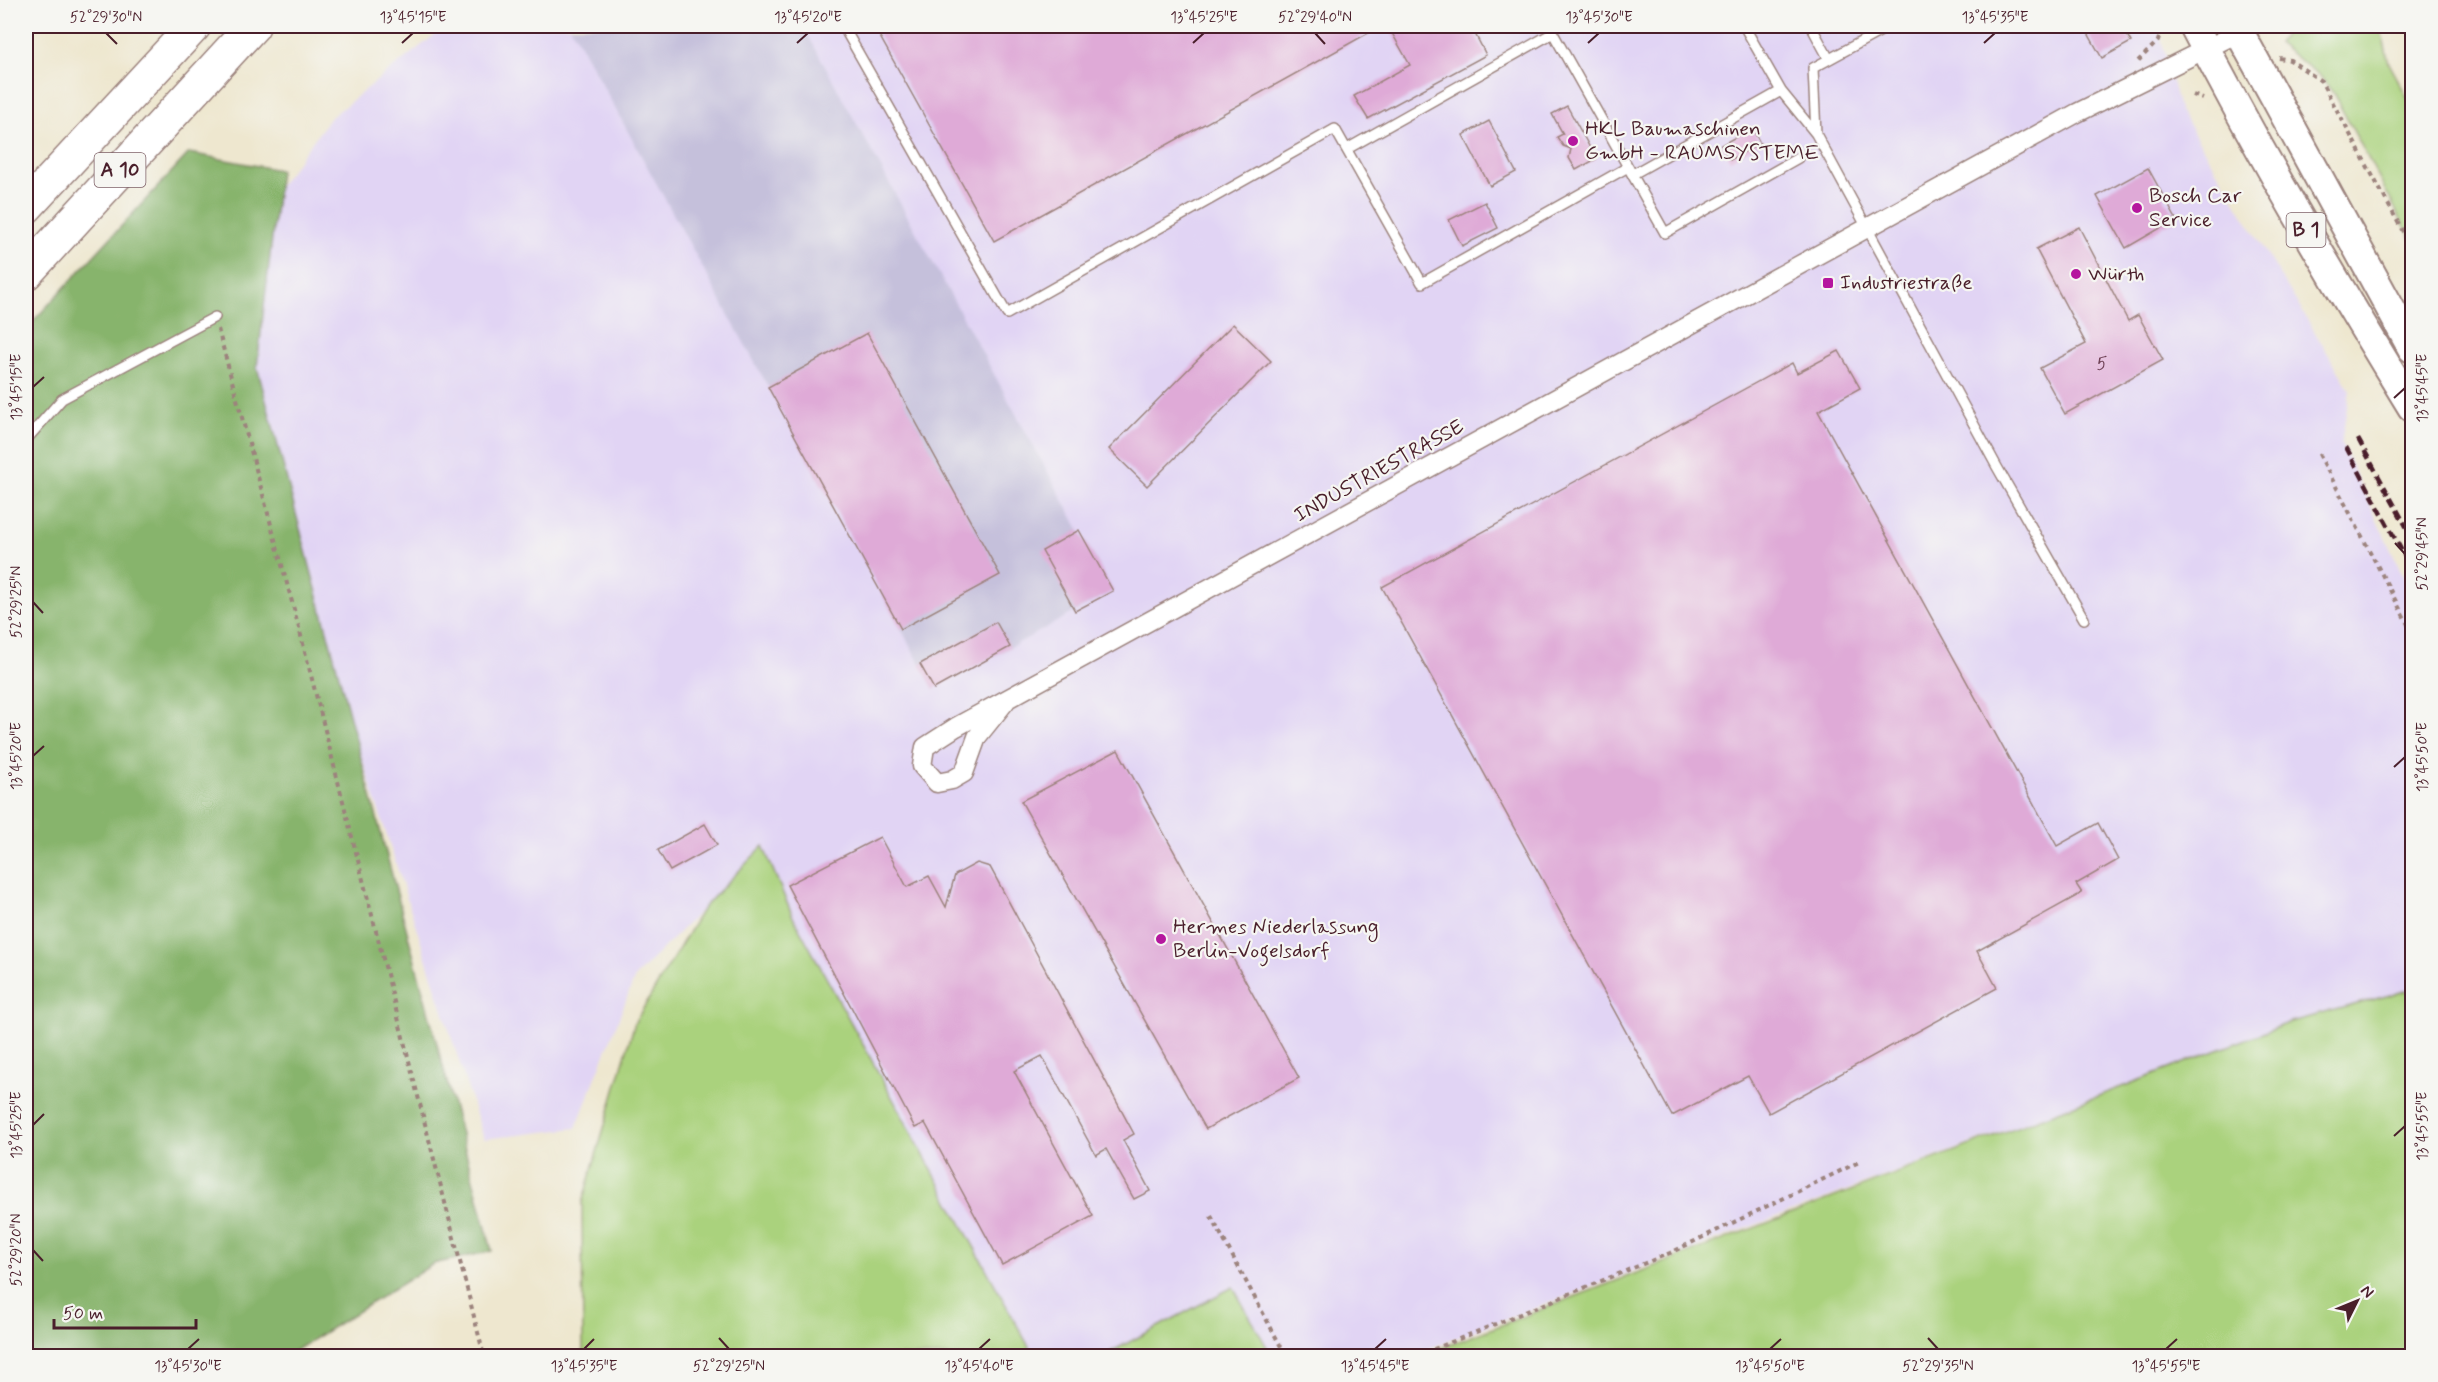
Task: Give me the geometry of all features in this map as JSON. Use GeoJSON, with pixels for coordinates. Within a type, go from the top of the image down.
{"type":"FeatureCollection","features":[{"type":"Feature","properties":{"kind":"highway","name":"A 10"},"geometry":{"type":"LineString","coordinates":[[26,207],[194,26]]}},
{"type":"Feature","properties":{"kind":"highway","name":"A 10"},"geometry":{"type":"LineString","coordinates":[[26,273],[253,26]]}},
{"type":"Feature","properties":{"kind":"main road","name":"B 1"},"geometry":{"type":"LineString","coordinates":[[2238,29],[2412,348]]}},
{"type":"Feature","properties":{"kind":"main road","name":"B 1"},"geometry":{"type":"LineString","coordinates":[[2200,37],[2336,283],[2412,407]]}},
{"type":"Feature","properties":{"kind":"street","name":"INDUSTRIESTRASSE"},"geometry":{"type":"LineString","coordinates":[[1006,701],[977,737],[964,773],[952,780],[937,783],[922,766],[925,747],[956,727],[2096,104],[2200,37],[2238,29]]}},
{"type":"Feature","properties":{"kind":"lane"},"geometry":{"type":"LineString","coordinates":[[843,26],[1007,314],[1335,129],[1422,283],[1781,91]]}},
{"type":"Feature","properties":{"kind":"lane"},"geometry":{"type":"LineString","coordinates":[[1744,26],[1781,91],[1816,134],[1829,156],[2055,571],[2084,619]]}},
{"type":"Feature","properties":{"kind":"lane"},"geometry":{"type":"LineString","coordinates":[[1811,26],[1829,59]]}},
{"type":"Feature","properties":{"kind":"lane"},"geometry":{"type":"LineString","coordinates":[[1816,134],[1813,68],[1890,26]]}},
{"type":"Feature","properties":{"kind":"lane"},"geometry":{"type":"LineString","coordinates":[[1347,149],[1551,29],[1665,233],[1798,158]]}},
{"type":"Feature","properties":{"kind":"lane"},"geometry":{"type":"LineString","coordinates":[[26,440],[62,399],[215,316]]}},
{"type":"Feature","properties":{"kind":"path"},"geometry":{"type":"LineString","coordinates":[[2162,33],[2163,26]]}},
{"type":"Feature","properties":{"kind":"path"},"geometry":{"type":"LineString","coordinates":[[2279,58],[2290,60],[2321,81],[2412,248]]}},
{"type":"Feature","properties":{"kind":"path"},"geometry":{"type":"LineString","coordinates":[[2193,95],[2204,99]]}},
{"type":"Feature","properties":{"kind":"path"},"geometry":{"type":"LineString","coordinates":[[215,316],[299,628],[484,1356]]}},
{"type":"Feature","properties":{"kind":"path"},"geometry":{"type":"LineString","coordinates":[[2319,454],[2412,632]]}},
{"type":"Feature","properties":{"kind":"path"},"geometry":{"type":"LineString","coordinates":[[1417,1356],[1670,1253],[1861,1161]]}},
{"type":"Feature","properties":{"kind":"path"},"geometry":{"type":"LineString","coordinates":[[1211,1216],[1286,1356]]}},
{"type":"Feature","properties":{"kind":"shaded area"},"geometry":{"type":"Polygon","coordinates":[[[446,26],[2158,26],[2179,109],[2350,390],[2341,443],[2412,595],[2412,989],[2291,1022],[1409,1356],[1272,1356],[1233,1287],[1103,1356],[1034,1356],[793,917],[763,847],[635,977],[576,1128],[484,1139],[246,396],[253,221],[330,118],[446,26]]]}},
{"type":"Feature","properties":{"kind":"shaded area"},"geometry":{"type":"Polygon","coordinates":[[[570,26],[803,26],[1113,591],[934,689],[570,26]]]}},
{"type":"Feature","properties":{"kind":"green space"},"geometry":{"type":"Polygon","coordinates":[[[2290,26],[2380,26],[2389,63],[2412,106],[2412,240],[2333,93],[2320,76],[2278,43],[2290,26]]]}},
{"type":"Feature","properties":{"kind":"green space"},"geometry":{"type":"Polygon","coordinates":[[[189,153],[280,170],[257,367],[492,1251],[433,1264],[287,1356],[26,1356],[26,329],[189,153]]]}},
{"type":"Feature","properties":{"kind":"green space"},"geometry":{"type":"Polygon","coordinates":[[[763,846],[793,917],[1034,1356],[583,1356],[582,1203],[635,1022],[703,908],[763,846]]]}},
{"type":"Feature","properties":{"kind":"green space"},"geometry":{"type":"Polygon","coordinates":[[[2412,989],[2412,1356],[1420,1356],[2291,1022],[2412,989]]]}},
{"type":"Feature","properties":{"kind":"green space"},"geometry":{"type":"Polygon","coordinates":[[[1233,1287],[1272,1356],[1103,1356],[1233,1287]]]}},
{"type":"Feature","properties":{"kind":"building"},"geometry":{"type":"Polygon","coordinates":[[[874,26],[1381,26],[994,241],[874,26]]]}},
{"type":"Feature","properties":{"kind":"building"},"geometry":{"type":"Polygon","coordinates":[[[1388,26],[1471,26],[1486,55],[1368,119],[1354,96],[1410,65],[1388,26]]]}},
{"type":"Feature","properties":{"kind":"building"},"geometry":{"type":"Polygon","coordinates":[[[2084,26],[2122,26],[2131,42],[2102,58],[2084,26]]]}},
{"type":"Feature","properties":{"kind":"building","name":"HKL Baumaschinen GmbH - RAUMSYSTEME"},"geometry":{"type":"Polygon","coordinates":[[[1567,106],[1596,159],[1576,170],[1569,158],[1571,149],[1563,146],[1557,137],[1563,134],[1552,114],[1567,106]]]}},
{"type":"Feature","properties":{"kind":"building"},"geometry":{"type":"Polygon","coordinates":[[[1489,121],[1516,172],[1490,186],[1463,135],[1489,121]]]}},
{"type":"Feature","properties":{"kind":"building"},"geometry":{"type":"Polygon","coordinates":[[[1752,128],[1760,143],[1730,160],[1721,145],[1752,128]]]}},
{"type":"Feature","properties":{"kind":"building","name":"Bosch Car Service"},"geometry":{"type":"Polygon","coordinates":[[[2148,168],[2176,219],[2126,248],[2097,196],[2148,168]]]}},
{"type":"Feature","properties":{"kind":"building"},"geometry":{"type":"Polygon","coordinates":[[[1485,202],[1498,228],[1462,246],[1449,220],[1485,202]]]}},
{"type":"Feature","properties":{"kind":"building"},"geometry":{"type":"Polygon","coordinates":[[[2079,227],[2128,321],[2138,315],[2163,360],[2065,414],[2040,368],[2086,344],[2036,249],[2079,227]]]}},
{"type":"Feature","properties":{"kind":"building"},"geometry":{"type":"Polygon","coordinates":[[[1233,324],[1271,361],[1147,486],[1109,449],[1233,324]]]}},
{"type":"Feature","properties":{"kind":"building"},"geometry":{"type":"Polygon","coordinates":[[[867,333],[1000,575],[901,629],[768,387],[867,333]]]}},
{"type":"Feature","properties":{"kind":"building"},"geometry":{"type":"Polygon","coordinates":[[[1839,351],[1860,388],[1818,411],[2057,846],[2098,823],[2118,860],[2076,884],[2082,893],[1977,951],[1997,988],[1769,1113],[1748,1076],[1672,1116],[1382,587],[1792,363],[1797,373],[1839,351]]]}},
{"type":"Feature","properties":{"kind":"building"},"geometry":{"type":"Polygon","coordinates":[[[1079,530],[1113,591],[1075,611],[1042,551],[1079,530]]]}},
{"type":"Feature","properties":{"kind":"building"},"geometry":{"type":"Polygon","coordinates":[[[996,622],[1010,647],[934,689],[920,664],[996,622]]]}},
{"type":"Feature","properties":{"kind":"building","name":"Hermes Niederlassung Berlin-Vogelsdorf"},"geometry":{"type":"Polygon","coordinates":[[[1118,750],[1299,1078],[1206,1129],[1021,801],[1118,750]]]}},
{"type":"Feature","properties":{"kind":"building"},"geometry":{"type":"Polygon","coordinates":[[[705,824],[717,845],[670,871],[658,850],[705,824]]]}},
{"type":"Feature","properties":{"kind":"building"},"geometry":{"type":"Polygon","coordinates":[[[880,837],[907,887],[929,876],[946,907],[955,875],[977,863],[990,867],[1134,1134],[1123,1140],[1150,1191],[1134,1199],[1106,1149],[1096,1155],[1042,1056],[1014,1071],[1093,1216],[1002,1265],[925,1123],[915,1128],[787,885],[880,837]]]}},
{"type":"Feature","properties":{"kind":"railway"},"geometry":{"type":"LineString","coordinates":[[2358,439],[2412,537]]}},
{"type":"Feature","properties":{"kind":"railway"},"geometry":{"type":"LineString","coordinates":[[2346,447],[2412,570]]}},
{"type":"Feature","properties":{"kind":"place","name":"HKL Baumaschinen GmbH - RAUMSYSTEME"},"geometry":{"type":"Point","coordinates":[1573,141]}},
{"type":"Feature","properties":{"kind":"place","name":"Bosch Car Service"},"geometry":{"type":"Point","coordinates":[2137,208]}},
{"type":"Feature","properties":{"kind":"place","name":"Würth"},"geometry":{"type":"Point","coordinates":[2076,274]}},
{"type":"Feature","properties":{"kind":"place","name":"Industriestraße"},"geometry":{"type":"Point","coordinates":[1828,283]}},
{"type":"Feature","properties":{"kind":"place","name":"Hermes Niederlassung Berlin-Vogelsdorf"},"geometry":{"type":"Point","coordinates":[1161,939]}}]}
